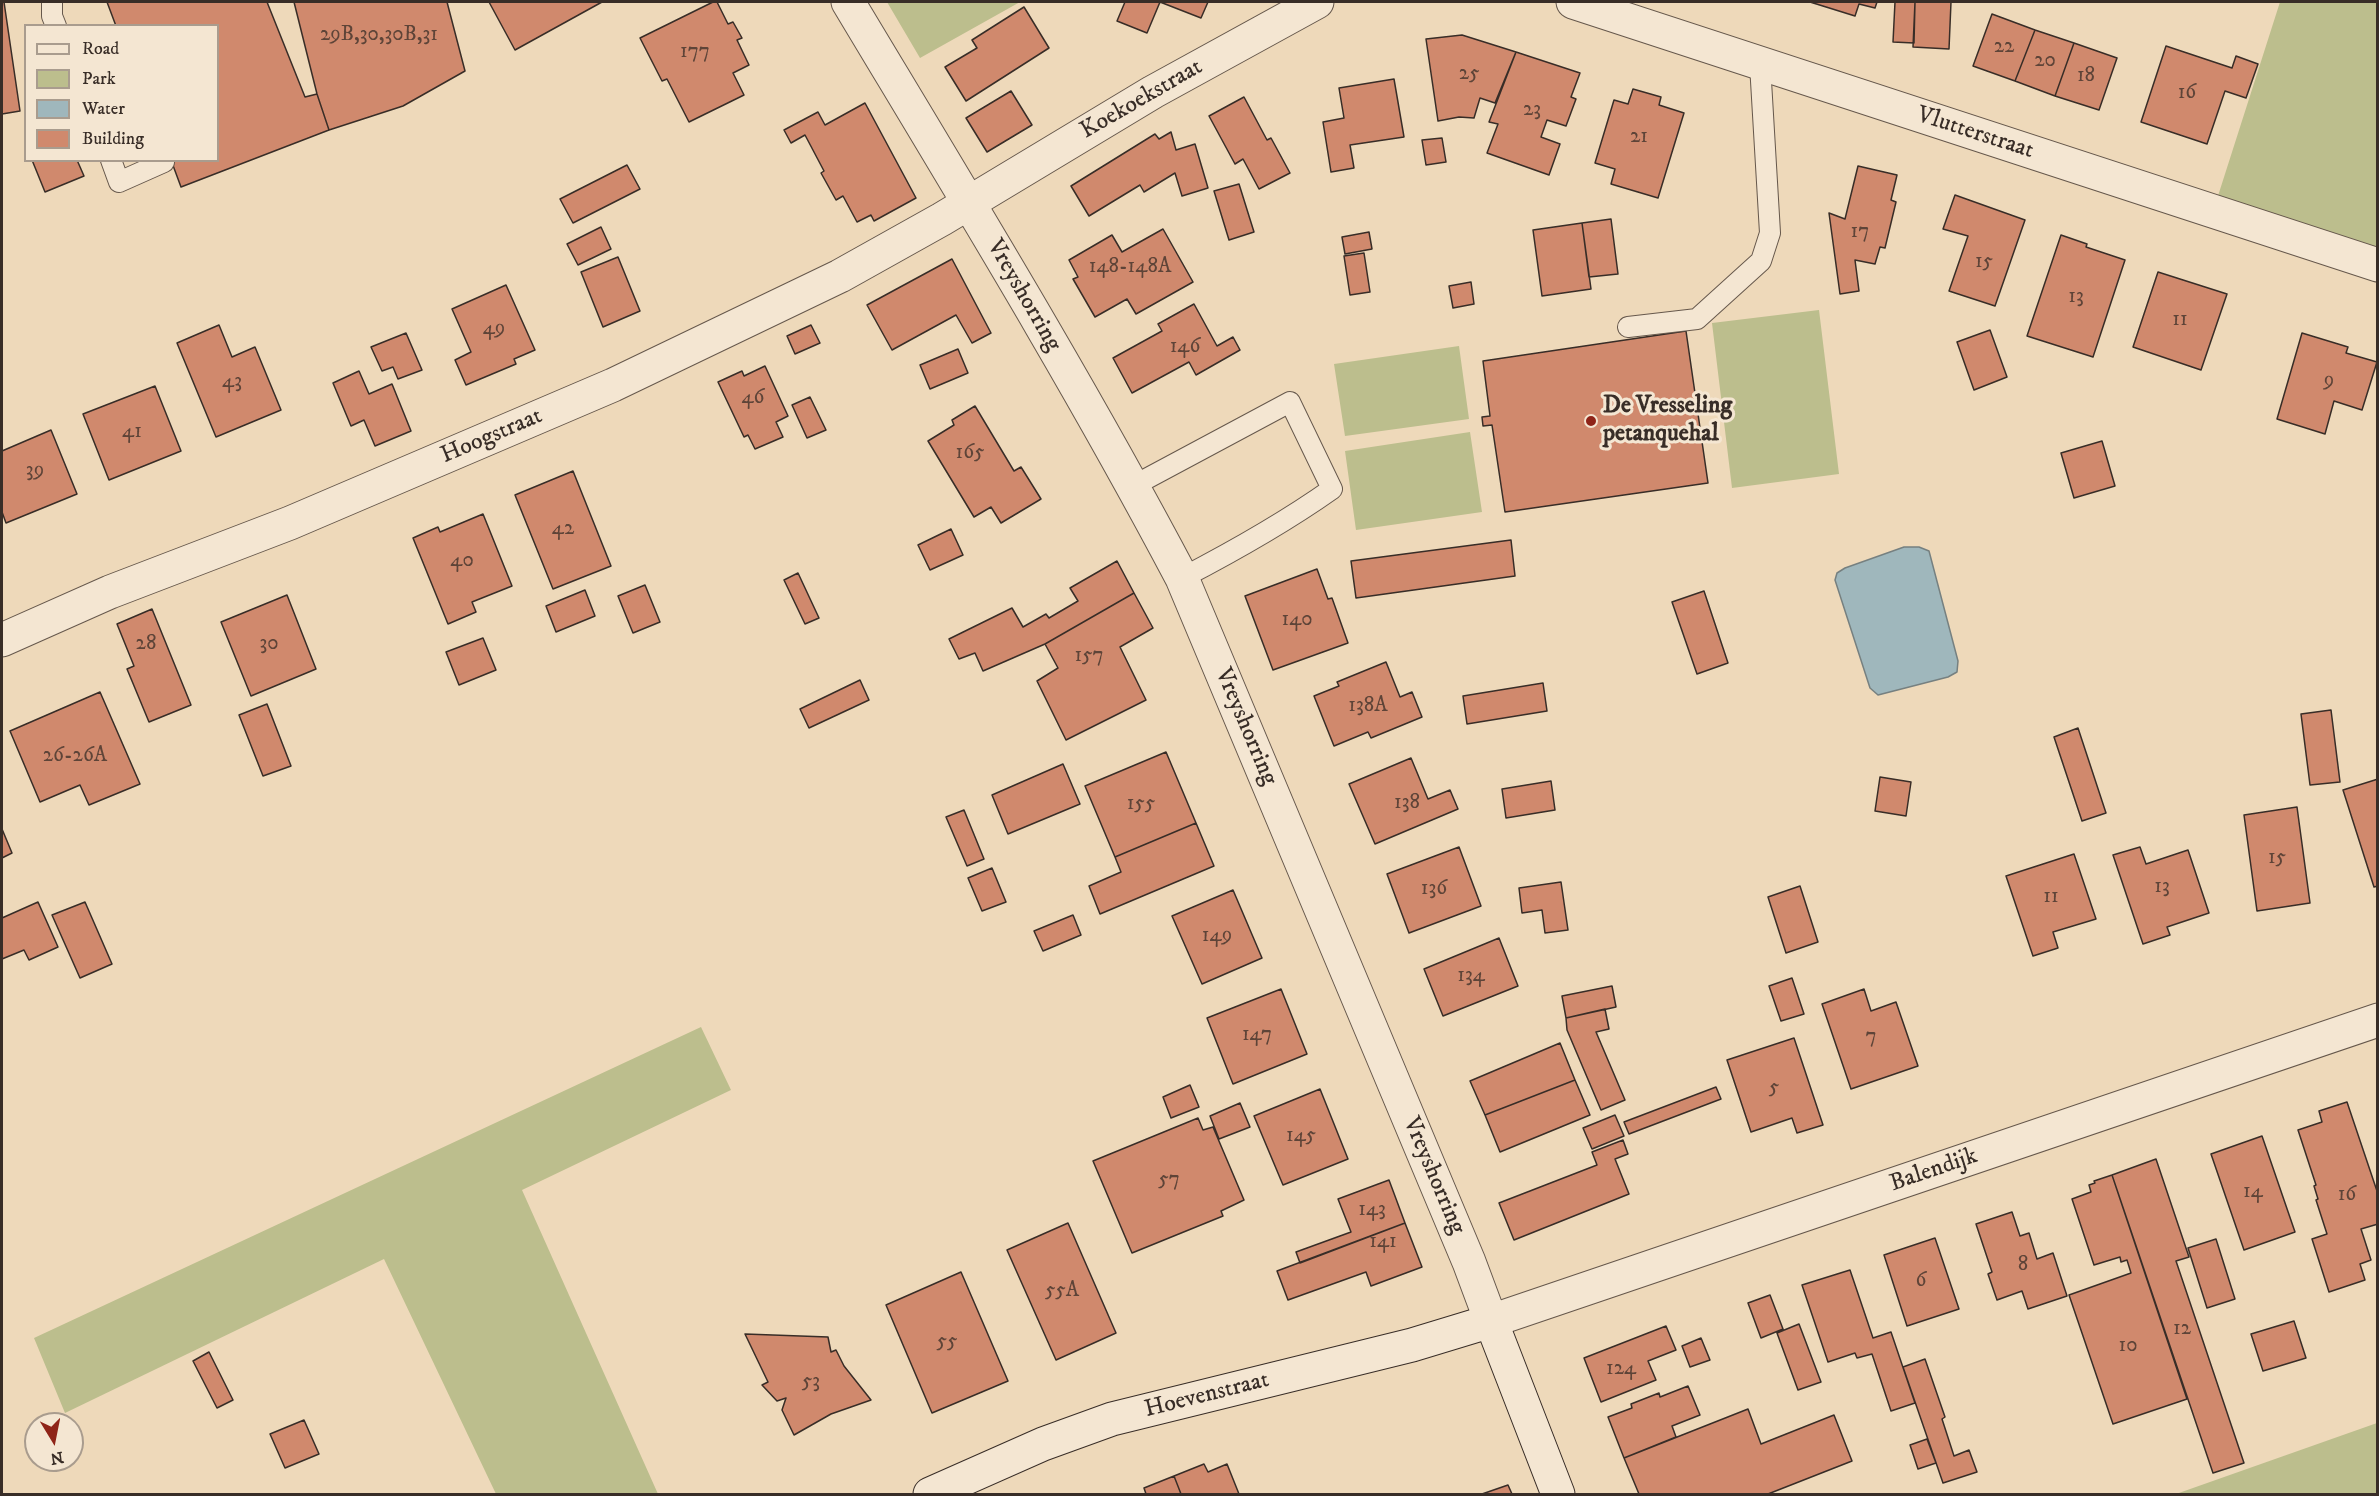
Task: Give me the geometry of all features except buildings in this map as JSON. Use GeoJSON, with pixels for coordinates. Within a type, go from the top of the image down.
{"type":"FeatureCollection","features":[{"type":"Feature","properties":{"kind":"street","name":"Vreyshorring"},"geometry":{"type":"LineString","coordinates":[[848,2],[969,203],[1133,486],[1182,578],[1469,1262],[1558,1494]]}},
{"type":"Feature","properties":{"kind":"street","name":"Koekoekstraat"},"geometry":{"type":"LineString","coordinates":[[969,203],[1153,92],[1317,2]]}},
{"type":"Feature","properties":{"kind":"street","name":"Vlutterstraat"},"geometry":{"type":"LineString","coordinates":[[1573,2],[2378,265]]}},
{"type":"Feature","properties":{"kind":"street","name":"Hoogstraat"},"geometry":{"type":"LineString","coordinates":[[2,640],[110,592],[290,523],[613,385],[840,276],[969,203]]}},
{"type":"Feature","properties":{"kind":"street","name":"Balendijk"},"geometry":{"type":"LineString","coordinates":[[1491,1321],[2378,1020]]}},
{"type":"Feature","properties":{"kind":"street","name":"Hoevenstraat"},"geometry":{"type":"LineString","coordinates":[[930,1494],[1043,1444],[1112,1419],[1412,1346],[1491,1321]]}},
{"type":"Feature","properties":{"kind":"lane"},"geometry":{"type":"LineString","coordinates":[[52,2],[52,16],[55,24]]}},
{"type":"Feature","properties":{"kind":"lane"},"geometry":{"type":"LineString","coordinates":[[1628,327],[1697,319],[1761,261],[1770,233],[1760,64]]}},
{"type":"Feature","properties":{"kind":"lane"},"geometry":{"type":"LineString","coordinates":[[112,162],[120,182],[164,162]]}},
{"type":"Feature","properties":{"kind":"lane"},"geometry":{"type":"LineString","coordinates":[[1133,486],[1290,402],[1332,489],[1294,516],[1182,578]]}},
{"type":"Feature","properties":{"kind":"green space"},"geometry":{"type":"Polygon","coordinates":[[[887,2],[1020,2],[920,58],[887,2]]]}},
{"type":"Feature","properties":{"kind":"green space"},"geometry":{"type":"Polygon","coordinates":[[[2280,2],[2377,2],[2377,251],[2217,199],[2280,2]]]}},
{"type":"Feature","properties":{"kind":"green space"},"geometry":{"type":"Polygon","coordinates":[[[1819,310],[1839,474],[1732,488],[1712,323],[1819,310]]]}},
{"type":"Feature","properties":{"kind":"green space"},"geometry":{"type":"Polygon","coordinates":[[[1459,346],[1469,419],[1345,436],[1334,364],[1459,346]]]}},
{"type":"Feature","properties":{"kind":"green space"},"geometry":{"type":"Polygon","coordinates":[[[1470,432],[1482,512],[1356,530],[1345,451],[1470,432]]]}},
{"type":"Feature","properties":{"kind":"green space"},"geometry":{"type":"Polygon","coordinates":[[[701,1027],[731,1090],[522,1190],[658,1494],[496,1494],[384,1259],[67,1412],[65,1412],[34,1338],[701,1027]]]}},
{"type":"Feature","properties":{"kind":"green space"},"geometry":{"type":"Polygon","coordinates":[[[2377,1423],[2377,1494],[2176,1494],[2377,1423]]]}},
{"type":"Feature","properties":{"kind":"water"},"geometry":{"type":"Polygon","coordinates":[[[1904,547],[1919,547],[1929,551],[1958,661],[1957,672],[1948,677],[1878,695],[1870,688],[1835,580],[1837,573],[1845,568],[1904,547]]]}},
{"type":"Feature","properties":{"kind":"place","name":"De Vresseling petanquehal"},"geometry":{"type":"Point","coordinates":[1591,421]}}]}
